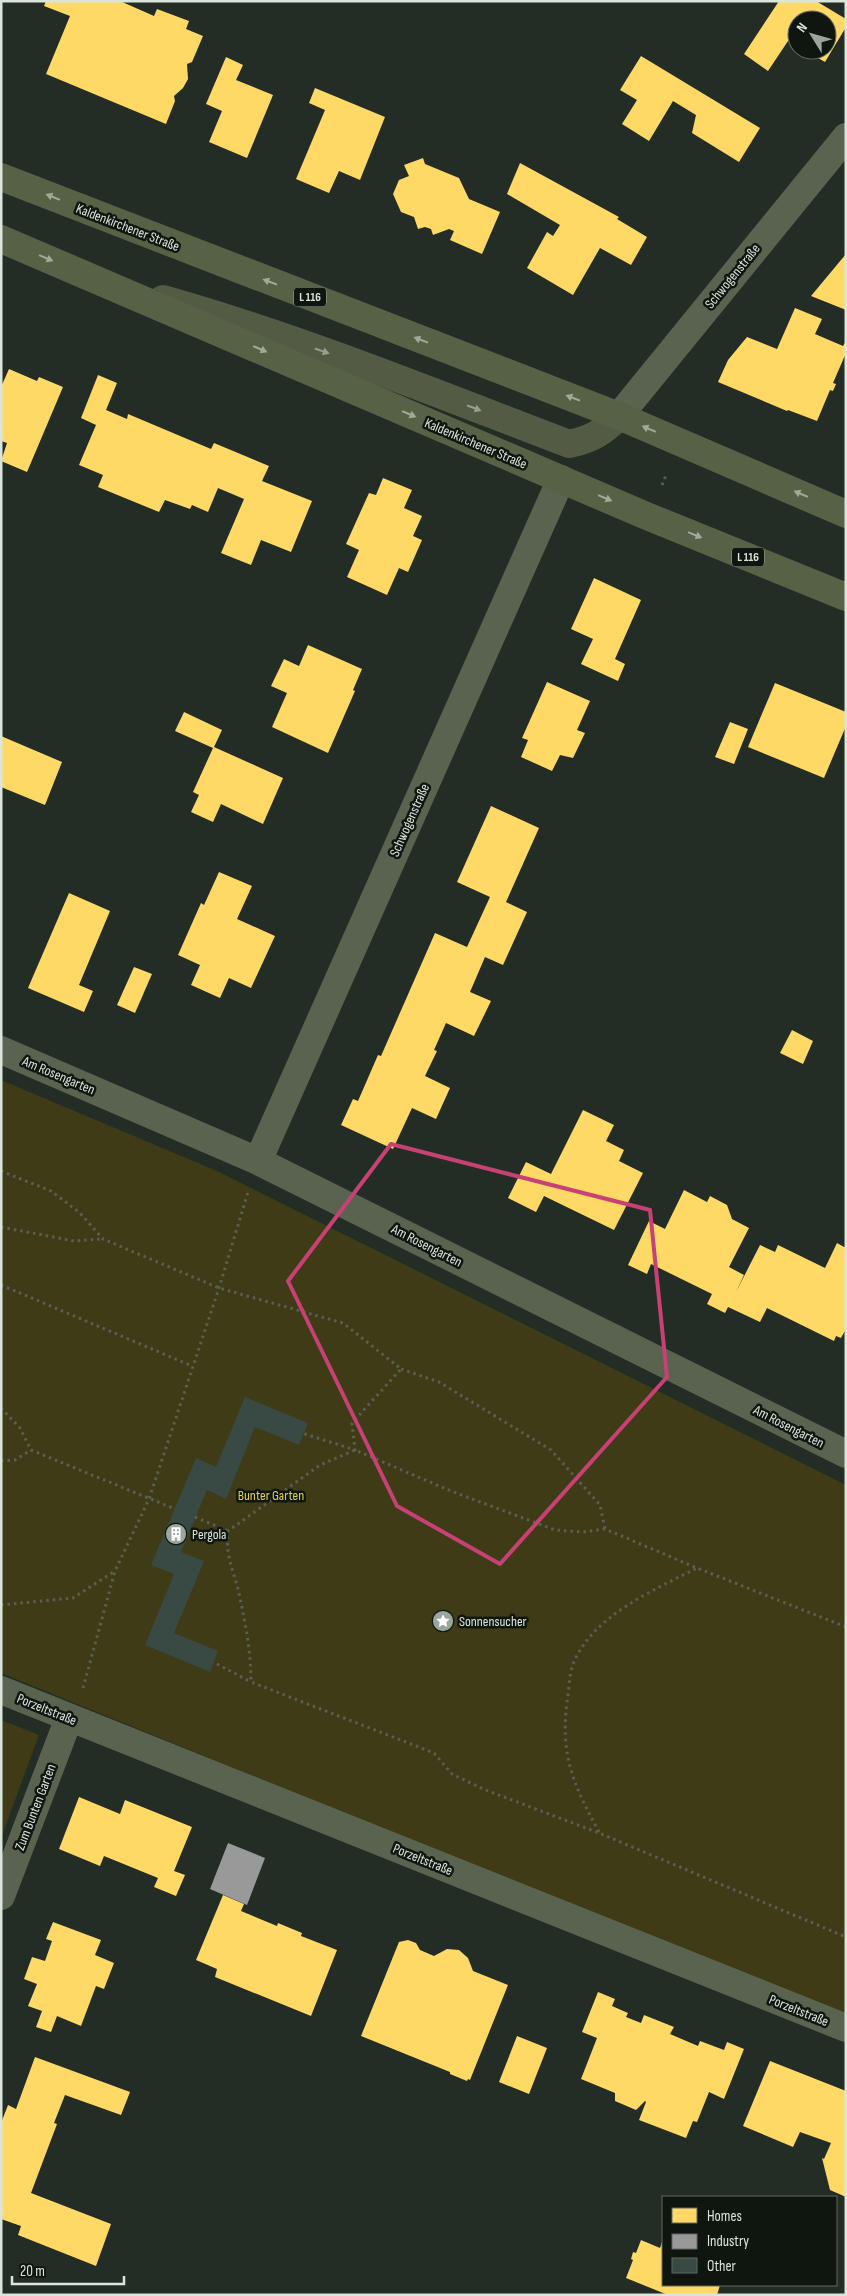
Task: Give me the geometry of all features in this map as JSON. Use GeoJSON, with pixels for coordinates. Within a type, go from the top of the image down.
{"type":"FeatureCollection","features":[{"type":"Feature","properties":{"kind":"main road","name":"Kaldenkirchener Straße"},"geometry":{"type":"LineString","coordinates":[[1,177],[619,416],[846,514]]}},
{"type":"Feature","properties":{"kind":"main road","name":"Kaldenkirchener Straße"},"geometry":{"type":"LineString","coordinates":[[1,239],[649,517],[846,597]]}},
{"type":"Feature","properties":{"kind":"main road","name":"Kaldenkirchener Straße"},"geometry":{"type":"LineString","coordinates":[[109,284],[215,314],[375,370],[568,444],[589,440],[605,430],[619,416]]}},
{"type":"Feature","properties":{"kind":"street","name":"Schwogenstraße"},"geometry":{"type":"LineString","coordinates":[[619,416],[846,136]]}},
{"type":"Feature","properties":{"kind":"street","name":"Schwogenstraße"},"geometry":{"type":"LineString","coordinates":[[258,1161],[561,479]]}},
{"type":"Feature","properties":{"kind":"street","name":"Am Rosengarten"},"geometry":{"type":"LineString","coordinates":[[1,1050],[258,1161],[846,1454]]}},
{"type":"Feature","properties":{"kind":"street","name":"Porzeltstraße"},"geometry":{"type":"LineString","coordinates":[[1,1690],[846,2028]]}},
{"type":"Feature","properties":{"kind":"street","name":"Zum Bunten Garten"},"geometry":{"type":"LineString","coordinates":[[1,1896],[69,1718]]}},
{"type":"Feature","properties":{"kind":"path"},"geometry":{"type":"LineString","coordinates":[[649,517],[679,442]]}},
{"type":"Feature","properties":{"kind":"path"},"geometry":{"type":"LineString","coordinates":[[69,1718],[86,1681],[115,1571],[149,1499],[219,1288],[258,1161]]}},
{"type":"Feature","properties":{"kind":"path"},"geometry":{"type":"LineString","coordinates":[[1,1171],[51,1191],[80,1212],[102,1239]]}},
{"type":"Feature","properties":{"kind":"path"},"geometry":{"type":"LineString","coordinates":[[1,1227],[74,1240],[102,1239],[219,1288],[343,1323],[401,1368],[439,1382],[551,1450],[600,1505],[605,1529]]}},
{"type":"Feature","properties":{"kind":"path"},"geometry":{"type":"LineString","coordinates":[[1,1285],[192,1366]]}},
{"type":"Feature","properties":{"kind":"path"},"geometry":{"type":"LineString","coordinates":[[355,1450],[352,1423],[401,1368]]}},
{"type":"Feature","properties":{"kind":"path"},"geometry":{"type":"LineString","coordinates":[[1,1408],[20,1428],[31,1450],[175,1509]]}},
{"type":"Feature","properties":{"kind":"path"},"geometry":{"type":"LineString","coordinates":[[302,1433],[355,1450],[555,1530],[583,1532],[605,1529],[846,1627]]}},
{"type":"Feature","properties":{"kind":"path"},"geometry":{"type":"LineString","coordinates":[[1,1461],[15,1460],[31,1450]]}},
{"type":"Feature","properties":{"kind":"path"},"geometry":{"type":"LineString","coordinates":[[251,1682],[251,1656],[240,1597],[226,1548],[228,1531],[320,1465],[355,1450]]}},
{"type":"Feature","properties":{"kind":"path"},"geometry":{"type":"LineString","coordinates":[[196,1517],[228,1531]]}},
{"type":"Feature","properties":{"kind":"path"},"geometry":{"type":"LineString","coordinates":[[599,1833],[580,1797],[567,1759],[564,1721],[572,1666],[586,1642],[598,1628],[636,1600],[697,1568]]}},
{"type":"Feature","properties":{"kind":"path"},"geometry":{"type":"LineString","coordinates":[[1,1605],[73,1598],[115,1571]]}},
{"type":"Feature","properties":{"kind":"path"},"geometry":{"type":"LineString","coordinates":[[216,1664],[251,1682],[434,1753],[452,1774],[483,1789],[599,1833],[846,1937]]}},
{"type":"Feature","properties":{"kind":"highlighted area"},"geometry":{"type":"Polygon","coordinates":[[[391,1144],[650,1210],[667,1377],[500,1564],[397,1506],[288,1281],[391,1144]]]}},
{"type":"Feature","properties":{"kind":"green space","name":"Bunter Garten"},"geometry":{"type":"Polygon","coordinates":[[[1,1080],[217,1171],[846,1485],[846,2018],[1,1673],[1,1080]]]}},
{"type":"Feature","properties":{"kind":"green space"},"geometry":{"type":"Polygon","coordinates":[[[1,1720],[39,1735],[1,1838],[1,1720]]]}},
{"type":"Feature","properties":{"kind":"building: Homes"},"geometry":{"type":"Polygon","coordinates":[[[46,1],[120,1],[154,16],[157,9],[189,21],[186,29],[203,36],[192,62],[187,64],[188,79],[183,88],[174,96],[175,101],[166,124],[46,74],[70,16],[44,6],[46,1]]]}},
{"type":"Feature","properties":{"kind":"building: Homes"},"geometry":{"type":"Polygon","coordinates":[[[779,1],[816,1],[831,10],[787,10],[787,42],[768,71],[744,54],[779,1]]]}},
{"type":"Feature","properties":{"kind":"building: Homes"},"geometry":{"type":"Polygon","coordinates":[[[837,14],[846,19],[846,27],[837,42],[837,14]]]}},
{"type":"Feature","properties":{"kind":"building: Homes"},"geometry":{"type":"Polygon","coordinates":[[[641,56],[760,128],[739,162],[692,133],[696,115],[673,101],[649,141],[622,124],[637,100],[620,90],[641,56]]]}},
{"type":"Feature","properties":{"kind":"building: Homes"},"geometry":{"type":"Polygon","coordinates":[[[226,57],[243,65],[236,80],[273,95],[247,158],[209,142],[222,111],[206,104],[226,57]]]}},
{"type":"Feature","properties":{"kind":"building: Homes"},"geometry":{"type":"Polygon","coordinates":[[[315,88],[385,117],[360,180],[339,171],[329,193],[296,179],[325,110],[309,103],[315,88]]]}},
{"type":"Feature","properties":{"kind":"building: Homes"},"geometry":{"type":"Polygon","coordinates":[[[423,158],[425,164],[459,178],[469,199],[500,212],[482,254],[450,240],[454,231],[449,229],[433,235],[431,229],[425,227],[418,229],[414,217],[401,212],[393,194],[399,180],[409,176],[404,165],[423,158]]]}},
{"type":"Feature","properties":{"kind":"building: Homes"},"geometry":{"type":"Polygon","coordinates":[[[520,163],[619,217],[617,219],[647,237],[631,265],[600,248],[573,295],[527,268],[547,232],[553,236],[560,225],[507,194],[520,163]]]}},
{"type":"Feature","properties":{"kind":"building: Homes"},"geometry":{"type":"Polygon","coordinates":[[[846,254],[846,310],[811,296],[846,254]]]}},
{"type":"Feature","properties":{"kind":"building: Homes"},"geometry":{"type":"Polygon","coordinates":[[[795,308],[822,319],[815,334],[843,346],[846,341],[846,353],[833,383],[836,384],[833,391],[830,390],[817,421],[787,411],[718,382],[728,360],[747,337],[777,349],[795,308]]]}},
{"type":"Feature","properties":{"kind":"building: Homes"},"geometry":{"type":"Polygon","coordinates":[[[9,369],[37,381],[39,377],[63,387],[27,472],[1,461],[7,443],[1,441],[1,387],[9,369]]]}},
{"type":"Feature","properties":{"kind":"building: Homes"},"geometry":{"type":"Polygon","coordinates":[[[98,375],[117,383],[106,410],[127,419],[128,414],[211,449],[214,443],[269,466],[262,481],[312,501],[291,552],[261,540],[251,565],[221,553],[244,499],[218,488],[208,512],[192,505],[190,509],[165,500],[159,512],[98,487],[103,475],[79,465],[96,425],[81,418],[98,375]]]}},
{"type":"Feature","properties":{"kind":"building: Homes"},"geometry":{"type":"Polygon","coordinates":[[[383,478],[412,490],[404,508],[422,516],[413,536],[422,540],[408,572],[399,568],[387,595],[347,577],[359,550],[346,544],[369,493],[376,495],[383,478]]]}},
{"type":"Feature","properties":{"kind":"building: Homes"},"geometry":{"type":"Polygon","coordinates":[[[594,578],[641,600],[615,659],[625,664],[618,681],[581,664],[593,639],[571,629],[594,578]]]}},
{"type":"Feature","properties":{"kind":"building: Homes"},"geometry":{"type":"Polygon","coordinates":[[[308,645],[362,669],[353,690],[355,691],[328,753],[272,727],[287,693],[271,686],[284,659],[299,666],[308,645]]]}},
{"type":"Feature","properties":{"kind":"building: Homes"},"geometry":{"type":"Polygon","coordinates":[[[547,682],[590,701],[577,730],[585,733],[573,758],[560,755],[552,771],[521,757],[528,740],[522,738],[547,682]]]}},
{"type":"Feature","properties":{"kind":"building: Homes"},"geometry":{"type":"Polygon","coordinates":[[[775,683],[846,712],[846,726],[824,778],[748,747],[775,683]]]}},
{"type":"Feature","properties":{"kind":"building: Homes"},"geometry":{"type":"Polygon","coordinates":[[[184,712],[222,730],[214,747],[283,778],[263,824],[221,804],[213,822],[191,812],[199,795],[193,792],[213,748],[175,731],[184,712]]]}},
{"type":"Feature","properties":{"kind":"building: Homes"},"geometry":{"type":"Polygon","coordinates":[[[730,722],[748,729],[734,764],[715,757],[730,722]]]}},
{"type":"Feature","properties":{"kind":"building: Homes"},"geometry":{"type":"Polygon","coordinates":[[[1,736],[62,762],[45,805],[1,787],[1,736]]]}},
{"type":"Feature","properties":{"kind":"building: Homes"},"geometry":{"type":"Polygon","coordinates":[[[491,806],[539,828],[506,902],[527,912],[503,965],[485,957],[470,992],[491,1001],[474,1036],[446,1023],[434,1050],[437,1051],[425,1076],[450,1088],[436,1119],[412,1108],[393,1149],[341,1125],[353,1099],[358,1101],[378,1055],[381,1056],[435,933],[467,947],[490,897],[457,882],[491,806]]]}},
{"type":"Feature","properties":{"kind":"building: Homes"},"geometry":{"type":"Polygon","coordinates":[[[219,872],[252,886],[237,919],[275,936],[251,988],[229,978],[220,998],[191,985],[200,965],[178,955],[201,903],[204,905],[219,872]]]}},
{"type":"Feature","properties":{"kind":"building: Homes"},"geometry":{"type":"Polygon","coordinates":[[[69,893],[110,911],[79,985],[93,991],[84,1012],[28,988],[69,893]]]}},
{"type":"Feature","properties":{"kind":"building: Homes"},"geometry":{"type":"Polygon","coordinates":[[[134,967],[152,974],[135,1013],[117,1005],[134,967]]]}},
{"type":"Feature","properties":{"kind":"building: Homes"},"geometry":{"type":"Polygon","coordinates":[[[792,1030],[813,1041],[803,1064],[780,1053],[792,1030]]]}},
{"type":"Feature","properties":{"kind":"building: Homes"},"geometry":{"type":"Polygon","coordinates":[[[583,1110],[614,1125],[606,1141],[624,1150],[619,1161],[643,1173],[614,1230],[544,1196],[536,1212],[508,1198],[526,1162],[551,1174],[583,1110]]]}},
{"type":"Feature","properties":{"kind":"building: Homes"},"geometry":{"type":"Polygon","coordinates":[[[684,1190],[707,1202],[710,1196],[727,1205],[732,1219],[749,1228],[729,1267],[744,1275],[736,1292],[760,1245],[775,1252],[778,1245],[825,1268],[837,1243],[846,1248],[846,1329],[841,1338],[836,1336],[834,1341],[767,1308],[760,1322],[728,1307],[725,1313],[707,1304],[712,1294],[651,1264],[647,1274],[628,1265],[649,1221],[665,1229],[684,1190]]]}},
{"type":"Feature","properties":{"kind":"building: Homes"},"geometry":{"type":"Polygon","coordinates":[[[79,1797],[120,1814],[125,1800],[192,1827],[174,1871],[185,1875],[176,1896],[154,1887],[158,1878],[104,1856],[100,1866],[59,1849],[79,1797]]]}},
{"type":"Feature","properties":{"kind":"building: Homes"},"geometry":{"type":"Polygon","coordinates":[[[223,1895],[244,1904],[241,1911],[277,1926],[278,1923],[302,1933],[301,1936],[337,1950],[311,2016],[215,1977],[217,1969],[196,1960],[223,1895]]]}},
{"type":"Feature","properties":{"kind":"building: Homes"},"geometry":{"type":"Polygon","coordinates":[[[53,1922],[101,1940],[95,1955],[114,1963],[104,1989],[96,1986],[81,2026],[57,2016],[51,2032],[36,2027],[42,2011],[28,2006],[37,1984],[24,1979],[32,1957],[45,1961],[52,1941],[46,1939],[53,1922]]]}},
{"type":"Feature","properties":{"kind":"building: Homes"},"geometry":{"type":"Polygon","coordinates":[[[408,1940],[416,1943],[420,1950],[434,1956],[447,1949],[459,1950],[468,1958],[473,1971],[508,1985],[470,2080],[468,2079],[467,2081],[450,2074],[450,2072],[361,2036],[399,1942],[408,1940]]]}},
{"type":"Feature","properties":{"kind":"building: Homes"},"geometry":{"type":"Polygon","coordinates":[[[598,1992],[615,1999],[612,2006],[628,2013],[626,2017],[641,2023],[644,2015],[674,2027],[670,2034],[698,2046],[700,2041],[724,2050],[727,2042],[744,2049],[724,2099],[709,2092],[697,2122],[693,2121],[686,2138],[639,2120],[645,2101],[636,2110],[615,2101],[615,2093],[581,2079],[597,2038],[582,2032],[598,1992]]]}},
{"type":"Feature","properties":{"kind":"building: Homes"},"geometry":{"type":"Polygon","coordinates":[[[517,2036],[547,2048],[529,2094],[499,2082],[517,2036]]]}},
{"type":"Feature","properties":{"kind":"building: Homes"},"geometry":{"type":"Polygon","coordinates":[[[35,2057],[130,2092],[121,2115],[65,2095],[54,2123],[57,2124],[31,2193],[111,2224],[96,2266],[18,2235],[21,2226],[1,2219],[1,2123],[8,2105],[16,2109],[35,2057]]]}},
{"type":"Feature","properties":{"kind":"building: Homes"},"geometry":{"type":"Polygon","coordinates":[[[770,2061],[846,2091],[846,2197],[830,2190],[822,2158],[824,2159],[831,2143],[800,2132],[793,2147],[743,2126],[770,2061]]]}},
{"type":"Feature","properties":{"kind":"building: Homes"},"geometry":{"type":"Polygon","coordinates":[[[641,2240],[660,2248],[662,2242],[662,2286],[720,2286],[717,2295],[668,2295],[626,2278],[633,2260],[631,2259],[633,2252],[636,2253],[641,2240]]]}},
{"type":"Feature","properties":{"kind":"building: Industry"},"geometry":{"type":"Polygon","coordinates":[[[228,1843],[265,1858],[247,1905],[210,1889],[228,1843]]]}},
{"type":"Feature","properties":{"kind":"building: Other","name":"Pergola"},"geometry":{"type":"Polygon","coordinates":[[[245,1397],[308,1423],[299,1445],[255,1427],[226,1499],[207,1490],[181,1552],[204,1561],[174,1633],[218,1651],[210,1672],[145,1645],[174,1574],[151,1565],[196,1458],[216,1467],[245,1397]]]}},
{"type":"Feature","properties":{"kind":"place","name":"Pergola"},"geometry":{"type":"Point","coordinates":[176,1534]}},
{"type":"Feature","properties":{"kind":"place","name":"Sonnensucher"},"geometry":{"type":"Point","coordinates":[443,1621]}}]}
